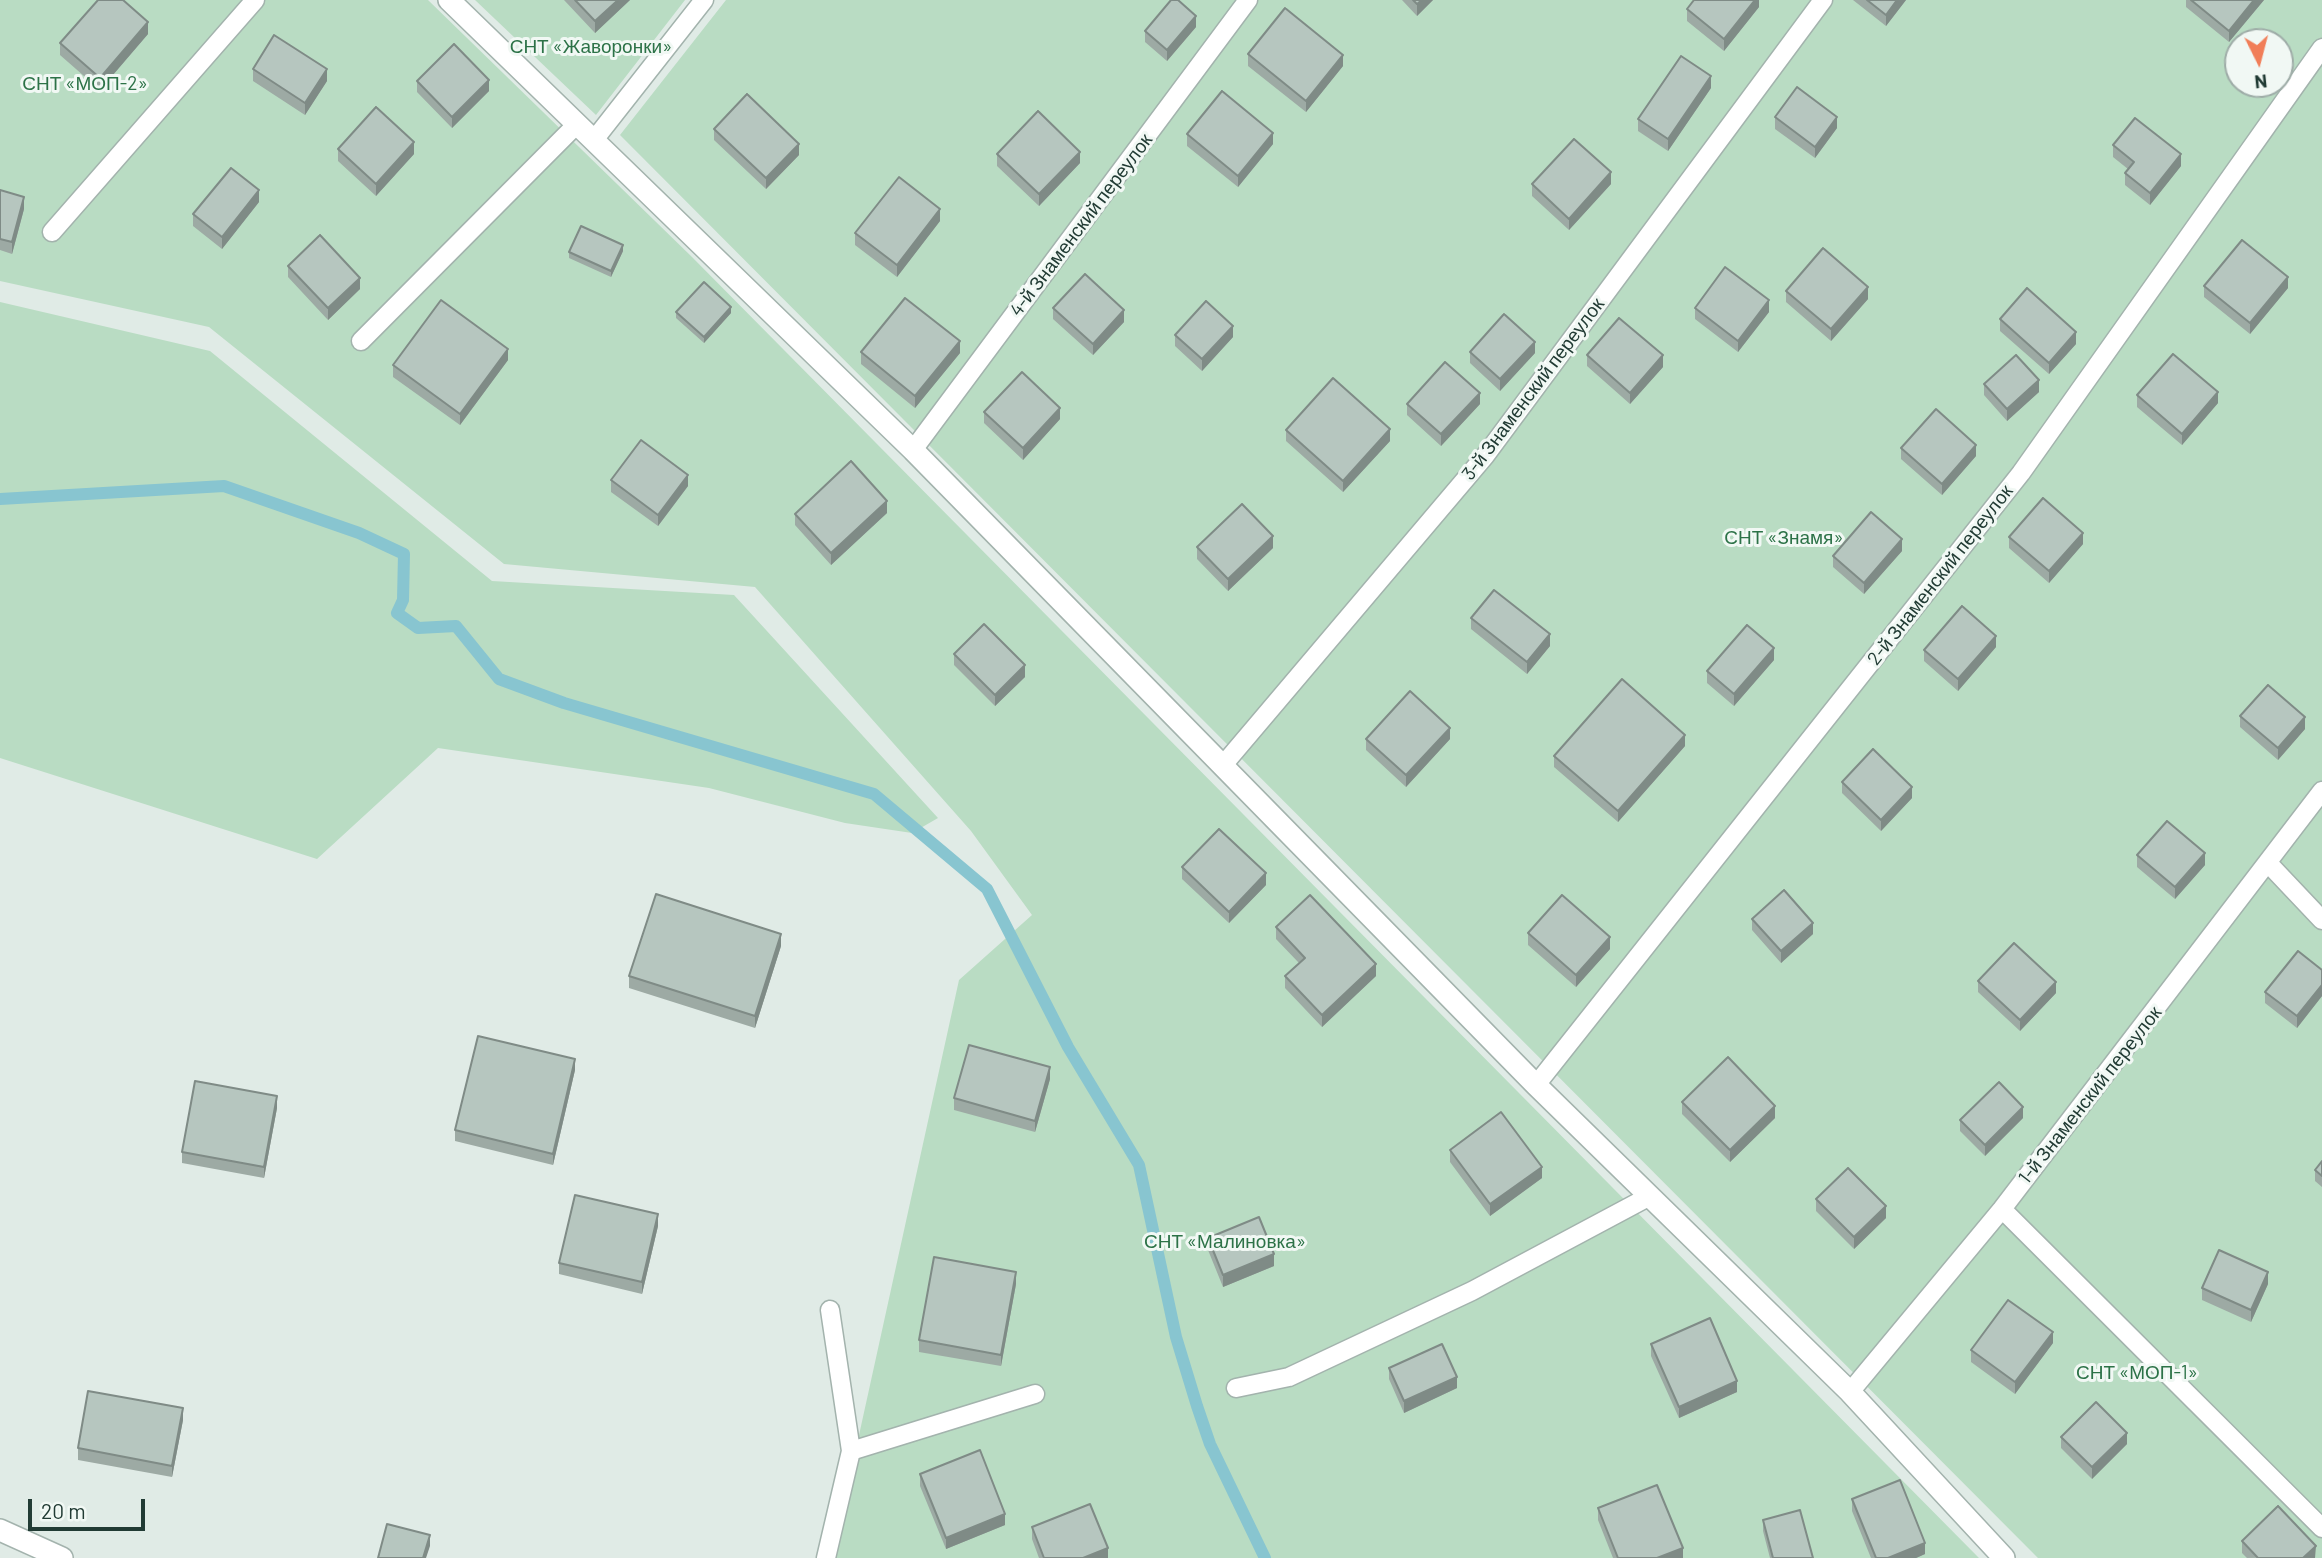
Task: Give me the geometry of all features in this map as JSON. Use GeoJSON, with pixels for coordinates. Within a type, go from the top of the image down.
{"type":"FeatureCollection","features":[{"type":"Feature","properties":{"kind":"street"},"geometry":{"type":"LineString","coordinates":[[449,0],[914,450],[1536,1085],[1850,1392],[2004,1558]]}},
{"type":"Feature","properties":{"kind":"street"},"geometry":{"type":"LineString","coordinates":[[0,1530],[62,1558]]}},
{"type":"Feature","properties":{"kind":"lane"},"geometry":{"type":"LineString","coordinates":[[52,232],[255,0]]}},
{"type":"Feature","properties":{"kind":"lane"},"geometry":{"type":"LineString","coordinates":[[594,140],[704,0]]}},
{"type":"Feature","properties":{"kind":"lane","name":"4-й Знаменский переулок"},"geometry":{"type":"LineString","coordinates":[[914,450],[1248,0]]}},
{"type":"Feature","properties":{"kind":"lane","name":"3-й Знаменский переулок"},"geometry":{"type":"LineString","coordinates":[[1224,764],[1485,456],[1823,0]]}},
{"type":"Feature","properties":{"kind":"lane","name":"2-й Знаменский переулок"},"geometry":{"type":"LineString","coordinates":[[1536,1085],[2021,472],[2322,48]]}},
{"type":"Feature","properties":{"kind":"lane"},"geometry":{"type":"LineString","coordinates":[[362,341],[577,124]]}},
{"type":"Feature","properties":{"kind":"lane","name":"1-й Знаменский переулок"},"geometry":{"type":"LineString","coordinates":[[1850,1392],[2002,1209],[2322,791]]}},
{"type":"Feature","properties":{"kind":"lane"},"geometry":{"type":"LineString","coordinates":[[2268,863],[2322,920]]}},
{"type":"Feature","properties":{"kind":"lane"},"geometry":{"type":"LineString","coordinates":[[1236,1388],[1289,1377],[1472,1291],[1650,1196]]}},
{"type":"Feature","properties":{"kind":"lane"},"geometry":{"type":"LineString","coordinates":[[2002,1209],[2322,1528]]}},
{"type":"Feature","properties":{"kind":"lane"},"geometry":{"type":"LineString","coordinates":[[826,1558],[851,1451],[831,1310]]}},
{"type":"Feature","properties":{"kind":"lane"},"geometry":{"type":"LineString","coordinates":[[851,1451],[1035,1394]]}},
{"type":"Feature","properties":{"kind":"green space","name":"СНТ «Малиновка»"},"geometry":{"type":"Polygon","coordinates":[[[0,0],[428,0],[692,257],[1979,1558],[832,1558],[959,980],[1032,915],[971,831],[755,587],[504,564],[209,327],[0,281],[0,0]]]}},
{"type":"Feature","properties":{"kind":"green space","name":"СНТ «Жаворонки»"},"geometry":{"type":"Polygon","coordinates":[[[475,0],[685,0],[596,115],[475,0]]]}},
{"type":"Feature","properties":{"kind":"green space","name":"СНТ «Знамя»"},"geometry":{"type":"Polygon","coordinates":[[[726,0],[2322,0],[2322,1558],[2038,1558],[620,135],[726,0]]]}},
{"type":"Feature","properties":{"kind":"green space"},"geometry":{"type":"Polygon","coordinates":[[[0,302],[210,351],[492,581],[734,595],[938,818],[912,833],[845,823],[709,788],[438,748],[317,859],[0,758],[0,302]]]}},
{"type":"Feature","properties":{"kind":"building"},"geometry":{"type":"Polygon","coordinates":[[[98,0],[123,0],[148,22],[100,78],[60,43],[98,0]]]}},
{"type":"Feature","properties":{"kind":"building"},"geometry":{"type":"Polygon","coordinates":[[[575,0],[618,0],[595,21],[575,0]]]}},
{"type":"Feature","properties":{"kind":"building"},"geometry":{"type":"Polygon","coordinates":[[[1171,0],[1178,0],[1196,16],[1167,50],[1145,31],[1171,0]]]}},
{"type":"Feature","properties":{"kind":"building"},"geometry":{"type":"Polygon","coordinates":[[[1694,0],[1755,0],[1724,39],[1687,9],[1694,0]]]}},
{"type":"Feature","properties":{"kind":"building"},"geometry":{"type":"Polygon","coordinates":[[[1867,0],[1897,0],[1886,15],[1867,0]]]}},
{"type":"Feature","properties":{"kind":"building"},"geometry":{"type":"Polygon","coordinates":[[[2191,0],[2254,0],[2231,28],[2225,28],[2191,0]]]}},
{"type":"Feature","properties":{"kind":"building"},"geometry":{"type":"Polygon","coordinates":[[[1285,8],[1343,55],[1306,101],[1248,54],[1285,8]]]}},
{"type":"Feature","properties":{"kind":"building"},"geometry":{"type":"Polygon","coordinates":[[[274,35],[327,69],[305,103],[253,69],[274,35]]]}},
{"type":"Feature","properties":{"kind":"building"},"geometry":{"type":"Polygon","coordinates":[[[454,44],[489,80],[452,117],[417,81],[454,44]]]}},
{"type":"Feature","properties":{"kind":"building"},"geometry":{"type":"Polygon","coordinates":[[[1681,56],[1711,76],[1668,139],[1638,119],[1681,56]]]}},
{"type":"Feature","properties":{"kind":"building"},"geometry":{"type":"Polygon","coordinates":[[[1797,87],[1837,117],[1815,147],[1775,117],[1797,87]]]}},
{"type":"Feature","properties":{"kind":"building"},"geometry":{"type":"Polygon","coordinates":[[[1222,91],[1273,133],[1238,176],[1187,134],[1222,91]]]}},
{"type":"Feature","properties":{"kind":"building"},"geometry":{"type":"Polygon","coordinates":[[[747,94],[799,144],[766,178],[714,129],[747,94]]]}},
{"type":"Feature","properties":{"kind":"building"},"geometry":{"type":"Polygon","coordinates":[[[376,107],[414,142],[376,184],[338,149],[376,107]]]}},
{"type":"Feature","properties":{"kind":"building"},"geometry":{"type":"Polygon","coordinates":[[[1038,111],[1080,152],[1039,194],[997,154],[1038,111]]]}},
{"type":"Feature","properties":{"kind":"building"},"geometry":{"type":"Polygon","coordinates":[[[2135,118],[2181,154],[2150,193],[2125,173],[2134,162],[2113,145],[2135,118]]]}},
{"type":"Feature","properties":{"kind":"building"},"geometry":{"type":"Polygon","coordinates":[[[1574,139],[1611,172],[1569,219],[1532,184],[1574,139]]]}},
{"type":"Feature","properties":{"kind":"building"},"geometry":{"type":"Polygon","coordinates":[[[231,168],[259,190],[222,237],[193,214],[231,168]]]}},
{"type":"Feature","properties":{"kind":"building"},"geometry":{"type":"Polygon","coordinates":[[[899,177],[940,209],[897,265],[855,233],[899,177]]]}},
{"type":"Feature","properties":{"kind":"building"},"geometry":{"type":"Polygon","coordinates":[[[0,190],[24,197],[12,242],[0,239],[0,190]]]}},
{"type":"Feature","properties":{"kind":"building"},"geometry":{"type":"Polygon","coordinates":[[[581,226],[623,245],[611,271],[569,252],[581,226]]]}},
{"type":"Feature","properties":{"kind":"building"},"geometry":{"type":"Polygon","coordinates":[[[320,235],[360,278],[328,308],[288,266],[320,235]]]}},
{"type":"Feature","properties":{"kind":"building"},"geometry":{"type":"Polygon","coordinates":[[[2242,240],[2288,277],[2250,323],[2204,286],[2242,240]]]}},
{"type":"Feature","properties":{"kind":"building"},"geometry":{"type":"Polygon","coordinates":[[[1823,248],[1868,287],[1831,329],[1786,291],[1823,248]]]}},
{"type":"Feature","properties":{"kind":"building"},"geometry":{"type":"Polygon","coordinates":[[[1725,267],[1769,300],[1738,341],[1695,308],[1725,267]]]}},
{"type":"Feature","properties":{"kind":"building"},"geometry":{"type":"Polygon","coordinates":[[[1085,274],[1124,310],[1093,344],[1053,308],[1085,274]]]}},
{"type":"Feature","properties":{"kind":"building"},"geometry":{"type":"Polygon","coordinates":[[[704,282],[731,307],[704,337],[676,312],[704,282]]]}},
{"type":"Feature","properties":{"kind":"building"},"geometry":{"type":"Polygon","coordinates":[[[2027,288],[2076,332],[2049,363],[2000,319],[2027,288]]]}},
{"type":"Feature","properties":{"kind":"building"},"geometry":{"type":"Polygon","coordinates":[[[905,298],[960,341],[915,396],[861,352],[905,298]]]}},
{"type":"Feature","properties":{"kind":"building"},"geometry":{"type":"Polygon","coordinates":[[[441,300],[508,349],[460,414],[393,365],[441,300]]]}},
{"type":"Feature","properties":{"kind":"building"},"geometry":{"type":"Polygon","coordinates":[[[1206,301],[1233,326],[1202,359],[1175,335],[1206,301]]]}},
{"type":"Feature","properties":{"kind":"building"},"geometry":{"type":"Polygon","coordinates":[[[1504,314],[1535,342],[1500,379],[1470,352],[1504,314]]]}},
{"type":"Feature","properties":{"kind":"building"},"geometry":{"type":"Polygon","coordinates":[[[1619,318],[1663,355],[1630,393],[1587,355],[1619,318]]]}},
{"type":"Feature","properties":{"kind":"building"},"geometry":{"type":"Polygon","coordinates":[[[2173,354],[2218,392],[2182,434],[2137,395],[2173,354]]]}},
{"type":"Feature","properties":{"kind":"building"},"geometry":{"type":"Polygon","coordinates":[[[2016,355],[2039,380],[2007,409],[1984,384],[2016,355]]]}},
{"type":"Feature","properties":{"kind":"building"},"geometry":{"type":"Polygon","coordinates":[[[1445,362],[1480,393],[1441,434],[1407,404],[1445,362]]]}},
{"type":"Feature","properties":{"kind":"building"},"geometry":{"type":"Polygon","coordinates":[[[1022,372],[1060,408],[1023,448],[984,412],[1022,372]]]}},
{"type":"Feature","properties":{"kind":"building"},"geometry":{"type":"Polygon","coordinates":[[[1333,378],[1390,429],[1343,481],[1286,430],[1333,378]]]}},
{"type":"Feature","properties":{"kind":"building"},"geometry":{"type":"Polygon","coordinates":[[[1936,409],[1976,445],[1942,484],[1901,448],[1936,409]]]}},
{"type":"Feature","properties":{"kind":"building"},"geometry":{"type":"Polygon","coordinates":[[[641,440],[688,475],[658,515],[611,480],[641,440]]]}},
{"type":"Feature","properties":{"kind":"building"},"geometry":{"type":"Polygon","coordinates":[[[851,461],[887,501],[831,553],[795,514],[851,461]]]}},
{"type":"Feature","properties":{"kind":"building"},"geometry":{"type":"Polygon","coordinates":[[[2043,498],[2083,533],[2049,571],[2009,537],[2043,498]]]}},
{"type":"Feature","properties":{"kind":"building"},"geometry":{"type":"Polygon","coordinates":[[[1242,504],[1273,536],[1228,579],[1197,547],[1242,504]]]}},
{"type":"Feature","properties":{"kind":"building"},"geometry":{"type":"Polygon","coordinates":[[[1871,512],[1902,539],[1864,583],[1833,556],[1871,512]]]}},
{"type":"Feature","properties":{"kind":"building"},"geometry":{"type":"Polygon","coordinates":[[[1494,590],[1550,634],[1527,662],[1471,618],[1494,590]]]}},
{"type":"Feature","properties":{"kind":"building"},"geometry":{"type":"Polygon","coordinates":[[[1962,606],[1996,636],[1958,679],[1924,650],[1962,606]]]}},
{"type":"Feature","properties":{"kind":"building"},"geometry":{"type":"Polygon","coordinates":[[[984,624],[1025,665],[995,695],[954,654],[984,624]]]}},
{"type":"Feature","properties":{"kind":"building"},"geometry":{"type":"Polygon","coordinates":[[[1747,625],[1774,648],[1734,694],[1707,671],[1747,625]]]}},
{"type":"Feature","properties":{"kind":"building"},"geometry":{"type":"Polygon","coordinates":[[[1622,679],[1685,735],[1618,811],[1554,756],[1622,679]]]}},
{"type":"Feature","properties":{"kind":"building"},"geometry":{"type":"Polygon","coordinates":[[[2268,685],[2305,717],[2278,748],[2240,716],[2268,685]]]}},
{"type":"Feature","properties":{"kind":"building"},"geometry":{"type":"Polygon","coordinates":[[[1410,691],[1450,728],[1406,775],[1366,739],[1410,691]]]}},
{"type":"Feature","properties":{"kind":"building"},"geometry":{"type":"Polygon","coordinates":[[[1873,749],[1912,787],[1881,820],[1842,782],[1873,749]]]}},
{"type":"Feature","properties":{"kind":"building"},"geometry":{"type":"Polygon","coordinates":[[[2167,821],[2205,853],[2175,887],[2137,855],[2167,821]]]}},
{"type":"Feature","properties":{"kind":"building"},"geometry":{"type":"Polygon","coordinates":[[[1219,829],[1266,873],[1229,912],[1182,867],[1219,829]]]}},
{"type":"Feature","properties":{"kind":"building"},"geometry":{"type":"Polygon","coordinates":[[[1784,890],[1813,923],[1781,951],[1752,919],[1784,890]]]}},
{"type":"Feature","properties":{"kind":"building"},"geometry":{"type":"Polygon","coordinates":[[[656,894],[781,934],[755,1016],[629,976],[656,894]]]}},
{"type":"Feature","properties":{"kind":"building"},"geometry":{"type":"Polygon","coordinates":[[[1310,895],[1376,964],[1322,1015],[1285,976],[1305,958],[1276,927],[1310,895]]]}},
{"type":"Feature","properties":{"kind":"building"},"geometry":{"type":"Polygon","coordinates":[[[1562,895],[1610,937],[1576,975],[1528,933],[1562,895]]]}},
{"type":"Feature","properties":{"kind":"building"},"geometry":{"type":"Polygon","coordinates":[[[2014,943],[2056,982],[2020,1020],[1978,981],[2014,943]]]}},
{"type":"Feature","properties":{"kind":"building"},"geometry":{"type":"Polygon","coordinates":[[[2298,951],[2322,970],[2322,985],[2297,1016],[2265,992],[2298,951]]]}},
{"type":"Feature","properties":{"kind":"building"},"geometry":{"type":"Polygon","coordinates":[[[478,1036],[575,1059],[553,1154],[455,1130],[478,1036]]]}},
{"type":"Feature","properties":{"kind":"building"},"geometry":{"type":"Polygon","coordinates":[[[969,1045],[1050,1067],[1035,1121],[954,1098],[969,1045]]]}},
{"type":"Feature","properties":{"kind":"building"},"geometry":{"type":"Polygon","coordinates":[[[1728,1057],[1775,1106],[1730,1150],[1682,1102],[1728,1057]]]}},
{"type":"Feature","properties":{"kind":"building"},"geometry":{"type":"Polygon","coordinates":[[[195,1081],[277,1096],[264,1167],[182,1152],[195,1081]]]}},
{"type":"Feature","properties":{"kind":"building"},"geometry":{"type":"Polygon","coordinates":[[[1999,1082],[2023,1107],[1985,1145],[1960,1120],[1999,1082]]]}},
{"type":"Feature","properties":{"kind":"building"},"geometry":{"type":"Polygon","coordinates":[[[1501,1112],[1542,1167],[1490,1204],[1450,1150],[1501,1112]]]}},
{"type":"Feature","properties":{"kind":"building"},"geometry":{"type":"Polygon","coordinates":[[[2322,1161],[2322,1176],[2315,1170],[2322,1161]]]}},
{"type":"Feature","properties":{"kind":"building"},"geometry":{"type":"Polygon","coordinates":[[[1848,1168],[1886,1206],[1854,1237],[1816,1199],[1848,1168]]]}},
{"type":"Feature","properties":{"kind":"building"},"geometry":{"type":"Polygon","coordinates":[[[575,1195],[658,1214],[642,1282],[559,1263],[575,1195]]]}},
{"type":"Feature","properties":{"kind":"building"},"geometry":{"type":"Polygon","coordinates":[[[1259,1217],[1274,1254],[1223,1275],[1208,1238],[1259,1217]]]}},
{"type":"Feature","properties":{"kind":"building"},"geometry":{"type":"Polygon","coordinates":[[[2219,1250],[2268,1272],[2251,1310],[2202,1288],[2219,1250]]]}},
{"type":"Feature","properties":{"kind":"building"},"geometry":{"type":"Polygon","coordinates":[[[934,1257],[1016,1272],[1001,1355],[919,1340],[934,1257]]]}},
{"type":"Feature","properties":{"kind":"building"},"geometry":{"type":"Polygon","coordinates":[[[2008,1300],[2053,1332],[2015,1382],[1971,1350],[2008,1300]]]}},
{"type":"Feature","properties":{"kind":"building"},"geometry":{"type":"Polygon","coordinates":[[[1710,1318],[1737,1381],[1679,1407],[1651,1344],[1710,1318]]]}},
{"type":"Feature","properties":{"kind":"building"},"geometry":{"type":"Polygon","coordinates":[[[1442,1344],[1457,1377],[1404,1401],[1389,1368],[1442,1344]]]}},
{"type":"Feature","properties":{"kind":"building"},"geometry":{"type":"Polygon","coordinates":[[[88,1391],[183,1408],[172,1466],[78,1448],[88,1391]]]}},
{"type":"Feature","properties":{"kind":"building"},"geometry":{"type":"Polygon","coordinates":[[[2096,1402],[2127,1433],[2092,1467],[2061,1437],[2096,1402]]]}},
{"type":"Feature","properties":{"kind":"building"},"geometry":{"type":"Polygon","coordinates":[[[980,1450],[1005,1514],[946,1538],[920,1474],[980,1450]]]}},
{"type":"Feature","properties":{"kind":"building"},"geometry":{"type":"Polygon","coordinates":[[[1900,1480],[1925,1543],[1888,1558],[1876,1558],[1852,1499],[1900,1480]]]}},
{"type":"Feature","properties":{"kind":"building"},"geometry":{"type":"Polygon","coordinates":[[[1657,1485],[1683,1548],[1657,1558],[1618,1558],[1598,1508],[1657,1485]]]}},
{"type":"Feature","properties":{"kind":"building"},"geometry":{"type":"Polygon","coordinates":[[[1090,1504],[1108,1548],[1083,1558],[1044,1558],[1032,1527],[1090,1504]]]}},
{"type":"Feature","properties":{"kind":"building"},"geometry":{"type":"Polygon","coordinates":[[[2278,1506],[2316,1546],[2303,1558],[2258,1558],[2242,1541],[2278,1506]]]}},
{"type":"Feature","properties":{"kind":"building"},"geometry":{"type":"Polygon","coordinates":[[[1800,1510],[1813,1558],[1773,1558],[1763,1520],[1800,1510]]]}},
{"type":"Feature","properties":{"kind":"building"},"geometry":{"type":"Polygon","coordinates":[[[387,1524],[430,1535],[423,1558],[378,1558],[387,1524]]]}},
{"type":"Feature","properties":{"kind":"waterway"},"geometry":{"type":"LineString","coordinates":[[0,499],[224,486],[359,533],[404,554],[403,600],[397,613],[418,628],[456,626],[499,679],[564,703],[874,794],[987,889],[1068,1047],[1139,1165],[1176,1337],[1197,1406],[1210,1444],[1265,1558]]}},
{"type":"Feature","properties":{"kind":"park label","name":"СНТ «МОП-2»"},"geometry":{"type":"Point","coordinates":[85,84]}},
{"type":"Feature","properties":{"kind":"park label","name":"СНТ «МОП-1»"},"geometry":{"type":"Point","coordinates":[2137,1373]}}]}
